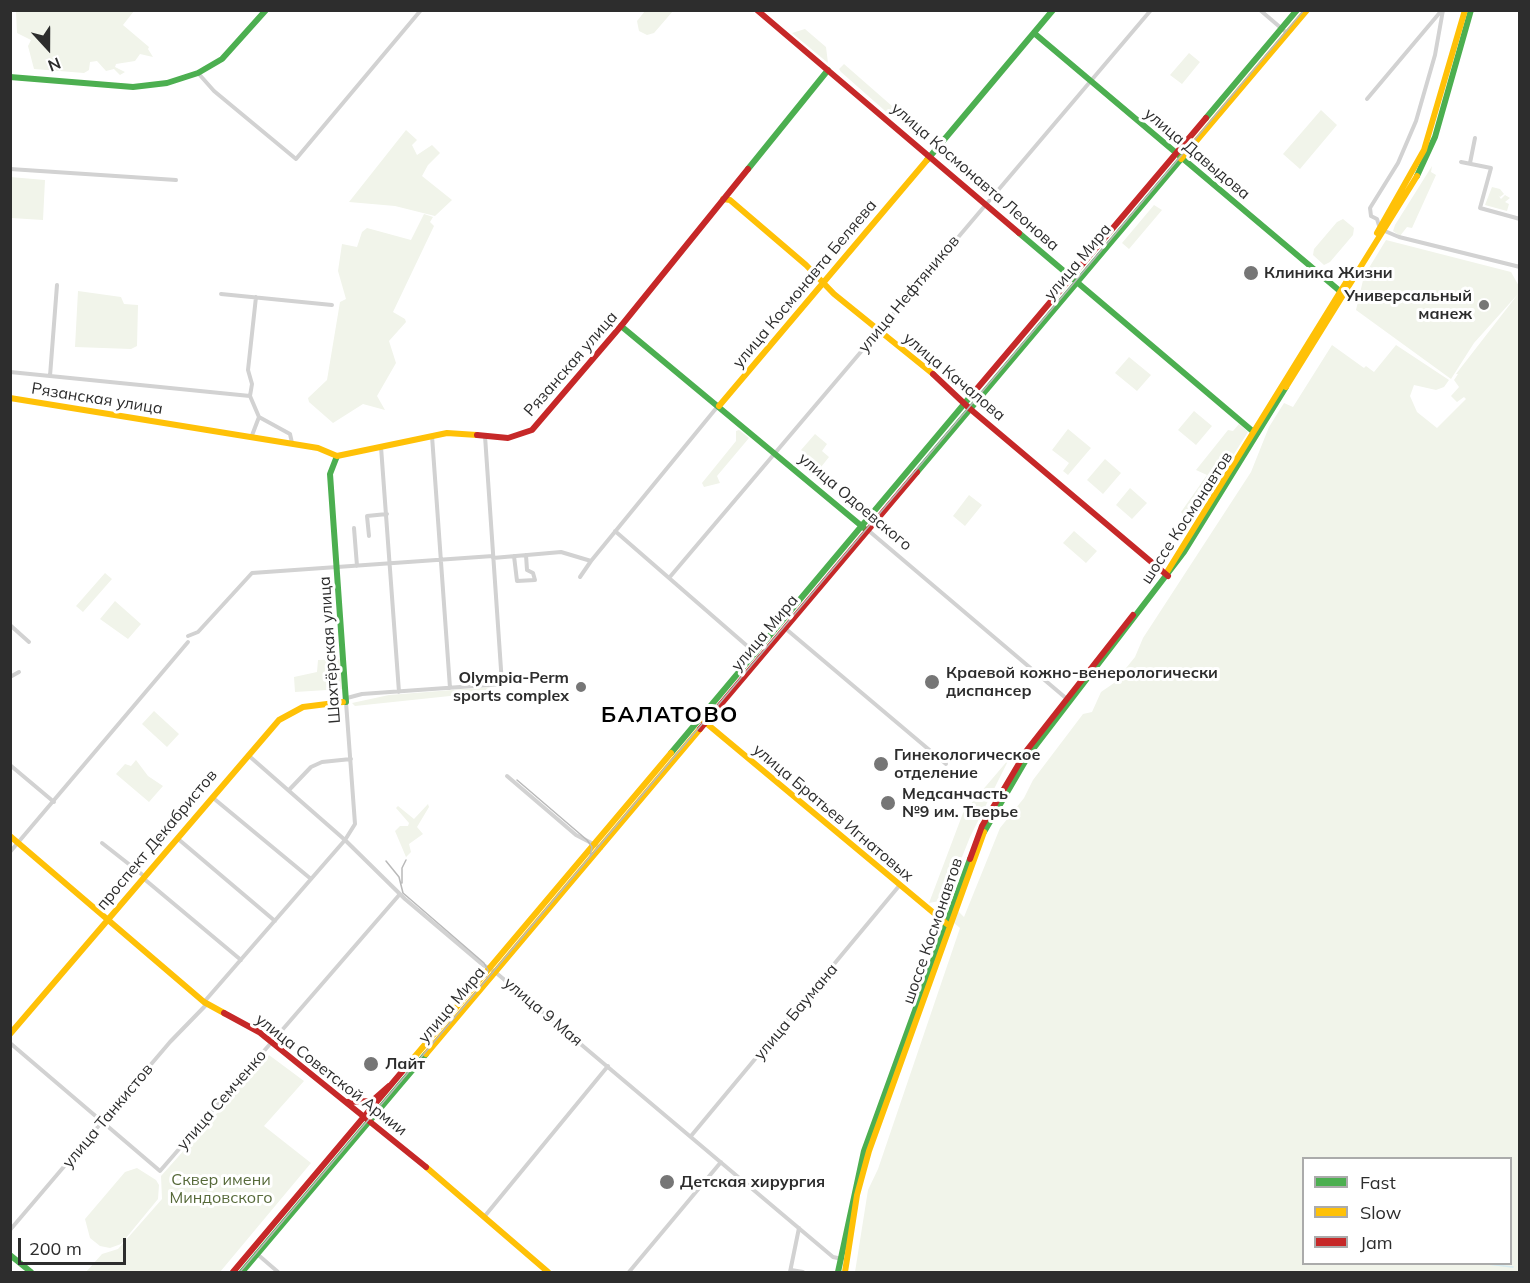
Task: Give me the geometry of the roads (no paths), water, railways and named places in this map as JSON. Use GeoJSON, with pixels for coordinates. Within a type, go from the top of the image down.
{"type":"FeatureCollection","features":[{"type":"Feature","properties":{"kind":"main road"},"geometry":{"type":"LineString","coordinates":[[10,77],[144,87],[167,83],[198,73],[222,59],[266,10]]}},
{"type":"Feature","properties":{"kind":"main road","name":"улица Космонавта Леонова"},"geometry":{"type":"LineString","coordinates":[[757,10],[1255,434]]}},
{"type":"Feature","properties":{"kind":"main road","name":"улица Космонавта Беляева"},"geometry":{"type":"LineString","coordinates":[[718,406],[1053,10]]}},
{"type":"Feature","properties":{"kind":"main road","name":"улица Мира"},"geometry":{"type":"LineString","coordinates":[[367,1119],[391,1085],[1297,10]]}},
{"type":"Feature","properties":{"kind":"main road","name":"улица Мира"},"geometry":{"type":"LineString","coordinates":[[242,1272],[255,1252],[367,1119],[497,973],[1307,10]]}},
{"type":"Feature","properties":{"kind":"main road","name":"шоссе Космонавтов"},"geometry":{"type":"LineString","coordinates":[[1381,230],[1425,146],[1465,10]]}},
{"type":"Feature","properties":{"kind":"main road","name":"шоссе Космонавтов"},"geometry":{"type":"LineString","coordinates":[[844,1272],[844,1259],[869,1151],[947,924],[974,854],[1000,801],[1030,753],[1068,700],[1167,575],[1430,151],[1471,10]]}},
{"type":"Feature","properties":{"kind":"main road","name":"улица Давыдова"},"geometry":{"type":"LineString","coordinates":[[1034,33],[1342,292]]}},
{"type":"Feature","properties":{"kind":"main road","name":"Рязанская улица"},"geometry":{"type":"LineString","coordinates":[[10,398],[292,444],[331,451],[338,456],[457,432],[508,438],[532,430],[621,326],[828,69]]}},
{"type":"Feature","properties":{"kind":"main road","name":"улица Качалова"},"geometry":{"type":"LineString","coordinates":[[723,199],[730,201],[879,331],[939,379],[971,410],[1167,575]]}},
{"type":"Feature","properties":{"kind":"main road","name":"улица Одоевского"},"geometry":{"type":"LineString","coordinates":[[621,326],[869,531]]}},
{"type":"Feature","properties":{"kind":"main road","name":"Шахтёрская улица"},"geometry":{"type":"LineString","coordinates":[[338,456],[330,474],[346,700]]}},
{"type":"Feature","properties":{"kind":"main road","name":"проспект Декабристов"},"geometry":{"type":"LineString","coordinates":[[10,1034],[211,796],[279,720],[291,711],[346,700]]}},
{"type":"Feature","properties":{"kind":"main road","name":"улица Братьев Игнатовых"},"geometry":{"type":"LineString","coordinates":[[700,718],[947,924]]}},
{"type":"Feature","properties":{"kind":"main road","name":"улица Советской Армии"},"geometry":{"type":"LineString","coordinates":[[10,836],[206,1003],[260,1032],[273,1042],[548,1272]]}},
{"type":"Feature","properties":{"kind":"main road"},"geometry":{"type":"LineString","coordinates":[[345,1102],[372,1101],[391,1085]]}},
{"type":"Feature","properties":{"kind":"main road","name":"улица Мира"},"geometry":{"type":"LineString","coordinates":[[233,1272],[255,1252]]}},
{"type":"Feature","properties":{"kind":"main road"},"geometry":{"type":"LineString","coordinates":[[10,1255],[31,1272]]}},
{"type":"Feature","properties":{"kind":"main road","name":"шоссе Космонавтов"},"geometry":{"type":"LineString","coordinates":[[838,1272],[844,1259]]}},
{"type":"Feature","properties":{"kind":"street"},"geometry":{"type":"LineString","coordinates":[[198,73],[211,88],[296,159],[421,10]]}},
{"type":"Feature","properties":{"kind":"street","name":"улица Нефтяников"},"geometry":{"type":"LineString","coordinates":[[669,578],[1151,10]]}},
{"type":"Feature","properties":{"kind":"street"},"geometry":{"type":"LineString","coordinates":[[1260,10],[1288,34]]}},
{"type":"Feature","properties":{"kind":"street"},"geometry":{"type":"LineString","coordinates":[[1367,99],[1442,10]]}},
{"type":"Feature","properties":{"kind":"street"},"geometry":{"type":"LineString","coordinates":[[1442,10],[1435,55],[1416,121],[1398,164],[1370,208],[1371,216],[1377,219],[1381,230],[1399,237],[1520,267]]}},
{"type":"Feature","properties":{"kind":"street"},"geometry":{"type":"LineString","coordinates":[[1470,164],[1475,138]]}},
{"type":"Feature","properties":{"kind":"street"},"geometry":{"type":"LineString","coordinates":[[1461,162],[1491,168],[1480,208],[1520,219]]}},
{"type":"Feature","properties":{"kind":"street"},"geometry":{"type":"LineString","coordinates":[[10,169],[176,180]]}},
{"type":"Feature","properties":{"kind":"street"},"geometry":{"type":"LineString","coordinates":[[50,376],[57,285]]}},
{"type":"Feature","properties":{"kind":"street"},"geometry":{"type":"LineString","coordinates":[[221,294],[332,305]]}},
{"type":"Feature","properties":{"kind":"street"},"geometry":{"type":"LineString","coordinates":[[256,297],[248,370],[252,384],[250,396],[259,417],[290,434],[292,444]]}},
{"type":"Feature","properties":{"kind":"street"},"geometry":{"type":"LineString","coordinates":[[10,372],[250,396]]}},
{"type":"Feature","properties":{"kind":"street","name":"улица Космонавта Беляева"},"geometry":{"type":"LineString","coordinates":[[580,578],[615,531],[718,406]]}},
{"type":"Feature","properties":{"kind":"street"},"geometry":{"type":"LineString","coordinates":[[251,438],[259,417]]}},
{"type":"Feature","properties":{"kind":"street"},"geometry":{"type":"LineString","coordinates":[[432,436],[450,688]]}},
{"type":"Feature","properties":{"kind":"street"},"geometry":{"type":"LineString","coordinates":[[485,436],[493,557]]}},
{"type":"Feature","properties":{"kind":"street"},"geometry":{"type":"LineString","coordinates":[[381,447],[399,692]]}},
{"type":"Feature","properties":{"kind":"street"},"geometry":{"type":"LineString","coordinates":[[369,536],[367,516],[387,514]]}},
{"type":"Feature","properties":{"kind":"street"},"geometry":{"type":"LineString","coordinates":[[354,528],[357,566]]}},
{"type":"Feature","properties":{"kind":"street"},"geometry":{"type":"LineString","coordinates":[[615,531],[762,658]]}},
{"type":"Feature","properties":{"kind":"street","name":"улица Одоевского"},"geometry":{"type":"LineString","coordinates":[[869,531],[1068,700]]}},
{"type":"Feature","properties":{"kind":"street"},"geometry":{"type":"LineString","coordinates":[[10,852],[188,639],[198,632],[252,573],[561,552],[591,561]]}},
{"type":"Feature","properties":{"kind":"street"},"geometry":{"type":"LineString","coordinates":[[514,556],[517,581],[535,580],[533,573],[526,570],[526,555]]}},
{"type":"Feature","properties":{"kind":"street","name":"проспект Декабристов"},"geometry":{"type":"LineString","coordinates":[[346,700],[399,692],[502,684],[493,557]]}},
{"type":"Feature","properties":{"kind":"street"},"geometry":{"type":"LineString","coordinates":[[10,625],[29,642]]}},
{"type":"Feature","properties":{"kind":"street"},"geometry":{"type":"LineString","coordinates":[[786,629],[946,764]]}},
{"type":"Feature","properties":{"kind":"street"},"geometry":{"type":"LineString","coordinates":[[10,676],[19,672]]}},
{"type":"Feature","properties":{"kind":"street","name":"Шахтёрская улица"},"geometry":{"type":"LineString","coordinates":[[345,840],[357,819],[346,700]]}},
{"type":"Feature","properties":{"kind":"street","name":"улица 9 Мая"},"geometry":{"type":"LineString","coordinates":[[247,755],[483,965],[497,973],[609,1066],[833,1257],[844,1259]]}},
{"type":"Feature","properties":{"kind":"street"},"geometry":{"type":"LineString","coordinates":[[288,790],[311,767],[322,762],[351,759]]}},
{"type":"Feature","properties":{"kind":"street"},"geometry":{"type":"LineString","coordinates":[[10,765],[54,802]]}},
{"type":"Feature","properties":{"kind":"street"},"geometry":{"type":"LineString","coordinates":[[507,776],[576,835],[593,846],[602,848]]}},
{"type":"Feature","properties":{"kind":"street"},"geometry":{"type":"LineString","coordinates":[[211,796],[311,879]]}},
{"type":"Feature","properties":{"kind":"street"},"geometry":{"type":"LineString","coordinates":[[176,838],[275,921]]}},
{"type":"Feature","properties":{"kind":"street","name":"улица Танкистов"},"geometry":{"type":"LineString","coordinates":[[10,1230],[345,840]]}},
{"type":"Feature","properties":{"kind":"street"},"geometry":{"type":"LineString","coordinates":[[102,843],[241,960]]}},
{"type":"Feature","properties":{"kind":"street","name":"улица Баумана"},"geometry":{"type":"LineString","coordinates":[[691,1136],[899,886]]}},
{"type":"Feature","properties":{"kind":"street","name":"улица Семченко"},"geometry":{"type":"LineString","coordinates":[[103,1123],[160,1171],[401,894]]}},
{"type":"Feature","properties":{"kind":"street"},"geometry":{"type":"LineString","coordinates":[[10,1043],[103,1123]]}},
{"type":"Feature","properties":{"kind":"street"},"geometry":{"type":"LineString","coordinates":[[483,1218],[609,1066]]}},
{"type":"Feature","properties":{"kind":"street"},"geometry":{"type":"LineString","coordinates":[[629,1272],[721,1162]]}},
{"type":"Feature","properties":{"kind":"street"},"geometry":{"type":"LineString","coordinates":[[800,1227],[790,1271],[803,1272]]}},
{"type":"Feature","properties":{"kind":"street"},"geometry":{"type":"LineString","coordinates":[[255,1252],[278,1272]]}},
{"type":"Feature","properties":{"kind":"waterway"},"geometry":{"type":"LineString","coordinates":[[1496,1265],[1513,1267]]}},
{"type":"Feature","properties":{"kind":"tram line"},"geometry":{"type":"LineString","coordinates":[[240,1272],[1304,10]]}},
{"type":"Feature","properties":{"kind":"tram line"},"geometry":{"type":"LineString","coordinates":[[517,780],[587,840],[592,847],[590,857]]}},
{"type":"Feature","properties":{"kind":"tram line"},"geometry":{"type":"LineString","coordinates":[[402,883],[402,868],[406,860]]}},
{"type":"Feature","properties":{"kind":"tram line"},"geometry":{"type":"LineString","coordinates":[[386,861],[399,877],[403,893],[484,963],[488,970],[486,977]]}},
{"type":"Feature","properties":{"kind":"place","name":"Клиника Жизни"},"geometry":{"type":"Point","coordinates":[1251,273]}},
{"type":"Feature","properties":{"kind":"place","name":"Универсальный манеж"},"geometry":{"type":"Point","coordinates":[1484,305]}},
{"type":"Feature","properties":{"kind":"place","name":"Краевой кожно-венерологически диспансер"},"geometry":{"type":"Point","coordinates":[932,682]}},
{"type":"Feature","properties":{"kind":"place","name":"Olympia-Perm sports complex"},"geometry":{"type":"Point","coordinates":[581,687]}},
{"type":"Feature","properties":{"kind":"place","name":"Гинекологическое отделение"},"geometry":{"type":"Point","coordinates":[881,764]}},
{"type":"Feature","properties":{"kind":"place","name":"Медсанчасть №9 им. Тверье"},"geometry":{"type":"Point","coordinates":[888,803]}},
{"type":"Feature","properties":{"kind":"place","name":"Лайт"},"geometry":{"type":"Point","coordinates":[371,1064]}},
{"type":"Feature","properties":{"kind":"place","name":"Детская хирургия"},"geometry":{"type":"Point","coordinates":[667,1182]}},
{"type":"Feature","properties":{"kind":"district","name":"БАЛАТОВО"},"geometry":{"type":"Point","coordinates":[670,715]}},
{"type":"Feature","properties":{"kind":"park label","name":"Сквер имени Миндовского"},"geometry":{"type":"Point","coordinates":[221,1189]}}]}
